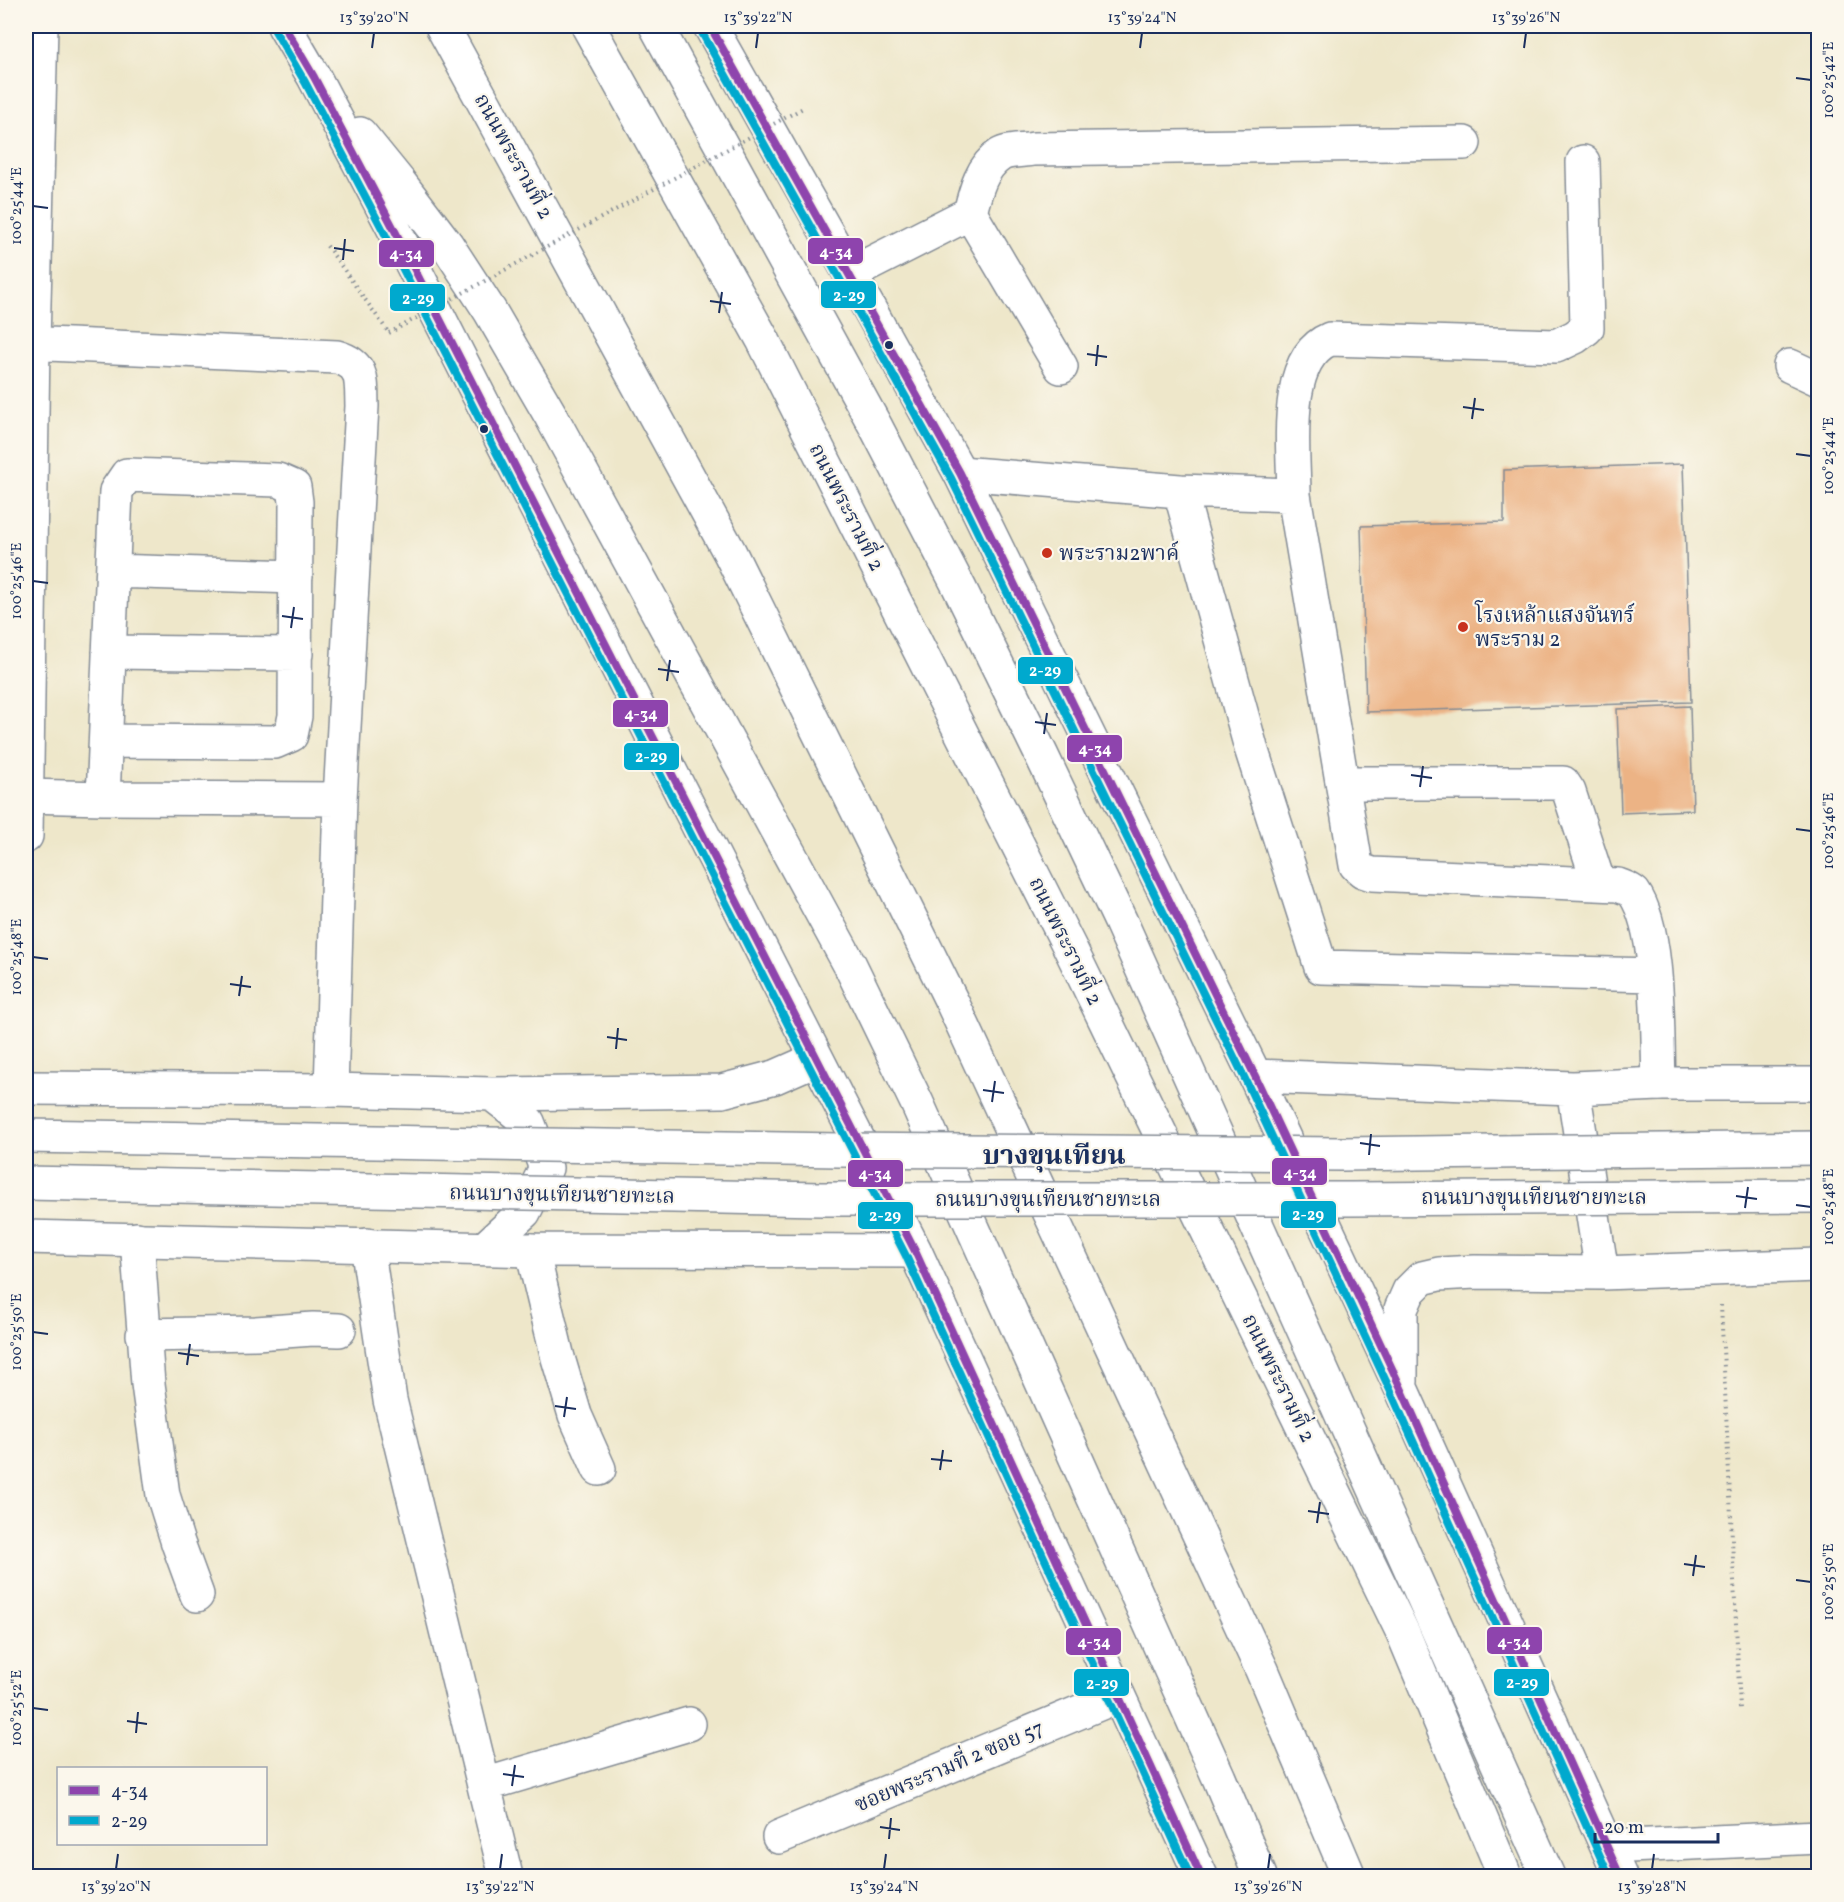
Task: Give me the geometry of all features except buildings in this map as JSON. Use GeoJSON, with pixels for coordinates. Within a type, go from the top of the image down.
{"type":"FeatureCollection","features":[{"type":"Feature","properties":{"kind":"main road"},"geometry":{"type":"LineString","coordinates":[[26,836],[29,343],[41,26]]}},
{"type":"Feature","properties":{"kind":"main road"},"geometry":{"type":"LineString","coordinates":[[284,26],[314,77],[394,229],[915,1251],[1201,1876]]}},
{"type":"Feature","properties":{"kind":"main road","name":"ถนนพระรามที่ 2"},"geometry":{"type":"LineString","coordinates":[[442,26],[730,553],[946,991],[1262,1670],[1349,1876]]}},
{"type":"Feature","properties":{"kind":"main road","name":"ถนนพระรามที่ 2"},"geometry":{"type":"LineString","coordinates":[[588,26],[763,340],[1071,950],[1403,1633],[1505,1876]]}},
{"type":"Feature","properties":{"kind":"main road"},"geometry":{"type":"LineString","coordinates":[[656,26],[878,429],[1041,754],[1120,922],[1548,1876]]}},
{"type":"Feature","properties":{"kind":"main road"},"geometry":{"type":"LineString","coordinates":[[710,26],[960,473],[1255,1076],[1401,1388],[1620,1876]]}},
{"type":"Feature","properties":{"kind":"main road"},"geometry":{"type":"LineString","coordinates":[[314,77],[447,245],[490,311],[551,416],[850,965],[917,1103],[1219,1778],[1260,1876]]}},
{"type":"Feature","properties":{"kind":"main road"},"geometry":{"type":"LineString","coordinates":[[1061,367],[970,213],[975,190],[987,169],[1001,154],[1033,149],[1464,143]]}},
{"type":"Feature","properties":{"kind":"main road"},"geometry":{"type":"LineString","coordinates":[[1583,162],[1587,328],[1575,338],[1556,346],[1330,339],[1319,343],[1299,374],[1293,403],[1294,495],[1356,865],[1372,874],[1618,885],[1632,891],[1642,909],[1647,926],[1655,975],[1659,1084]]}},
{"type":"Feature","properties":{"kind":"main road"},"geometry":{"type":"LineString","coordinates":[[850,274],[970,213]]}},
{"type":"Feature","properties":{"kind":"main road"},"geometry":{"type":"LineString","coordinates":[[29,343],[337,357],[352,364],[359,371],[362,406],[340,799],[331,1090]]}},
{"type":"Feature","properties":{"kind":"main road"},"geometry":{"type":"LineString","coordinates":[[960,473],[1180,491],[1294,495]]}},
{"type":"Feature","properties":{"kind":"main road"},"geometry":{"type":"LineString","coordinates":[[103,798],[116,491],[127,475],[278,480],[294,487],[296,502],[296,654],[295,716],[291,735],[275,742],[106,741]]}},
{"type":"Feature","properties":{"kind":"main road"},"geometry":{"type":"LineString","coordinates":[[1180,491],[1251,748],[1321,967],[1655,975]]}},
{"type":"Feature","properties":{"kind":"main road"},"geometry":{"type":"LineString","coordinates":[[112,571],[296,577]]}},
{"type":"Feature","properties":{"kind":"main road"},"geometry":{"type":"LineString","coordinates":[[109,652],[296,654]]}},
{"type":"Feature","properties":{"kind":"main road"},"geometry":{"type":"LineString","coordinates":[[1342,783],[1563,783],[1569,792],[1599,884]]}},
{"type":"Feature","properties":{"kind":"main road"},"geometry":{"type":"LineString","coordinates":[[26,796],[340,799]]}},
{"type":"Feature","properties":{"kind":"main road"},"geometry":{"type":"LineString","coordinates":[[26,1088],[331,1090],[492,1094],[722,1092],[775,1077],[816,1059]]}},
{"type":"Feature","properties":{"kind":"main road"},"geometry":{"type":"LineString","coordinates":[[1255,1076],[1573,1088],[1659,1084],[1818,1084]]}},
{"type":"Feature","properties":{"kind":"main road"},"geometry":{"type":"LineString","coordinates":[[1573,1088],[1602,1273]]}},
{"type":"Feature","properties":{"kind":"main road"},"geometry":{"type":"LineString","coordinates":[[485,1248],[524,1212],[546,1168],[528,1122],[492,1094]]}},
{"type":"Feature","properties":{"kind":"main road","name":"ถนนบางขุนเทียนชายทะเล"},"geometry":{"type":"LineString","coordinates":[[26,1136],[814,1149],[1342,1154],[1818,1148]]}},
{"type":"Feature","properties":{"kind":"main road","name":"ถนนบางขุนเทียนชายทะเล"},"geometry":{"type":"LineString","coordinates":[[26,1183],[821,1199],[1818,1196]]}},
{"type":"Feature","properties":{"kind":"main road"},"geometry":{"type":"LineString","coordinates":[[26,1237],[532,1250],[915,1251]]}},
{"type":"Feature","properties":{"kind":"main road"},"geometry":{"type":"LineString","coordinates":[[137,1239],[143,1335],[163,1495],[197,1595]]}},
{"type":"Feature","properties":{"kind":"main road"},"geometry":{"type":"LineString","coordinates":[[367,1245],[390,1400],[506,1876]]}},
{"type":"Feature","properties":{"kind":"main road"},"geometry":{"type":"LineString","coordinates":[[532,1250],[558,1358],[575,1415],[599,1469]]}},
{"type":"Feature","properties":{"kind":"main road"},"geometry":{"type":"LineString","coordinates":[[1401,1388],[1401,1309],[1409,1291],[1422,1278],[1439,1274],[1475,1272],[1602,1273],[1818,1265]]}},
{"type":"Feature","properties":{"kind":"main road"},"geometry":{"type":"LineString","coordinates":[[143,1335],[339,1330]]}},
{"type":"Feature","properties":{"kind":"main road","name":"ซอยพระรามที่ 2 ซอย 57"},"geometry":{"type":"LineString","coordinates":[[779,1837],[1118,1696]]}},
{"type":"Feature","properties":{"kind":"main road"},"geometry":{"type":"LineString","coordinates":[[484,1785],[689,1724]]}},
{"type":"Feature","properties":{"kind":"main road"},"geometry":{"type":"LineString","coordinates":[[1608,1846],[1818,1837]]}},
{"type":"Feature","properties":{"kind":"path"},"geometry":{"type":"LineString","coordinates":[[327,246],[389,333],[803,108]]}},
{"type":"Feature","properties":{"kind":"path"},"geometry":{"type":"LineString","coordinates":[[1719,1269],[1740,1709]]}},
{"type":"Feature","properties":{"kind":"transit line","name":"4-34"},"geometry":{"type":"LineString","coordinates":[[284,26],[314,77],[394,229],[915,1251],[1201,1876]]}},
{"type":"Feature","properties":{"kind":"transit line","name":"4-34"},"geometry":{"type":"LineString","coordinates":[[710,26],[960,473],[1255,1076],[1401,1388],[1620,1876]]}},
{"type":"Feature","properties":{"kind":"transit line","name":"2-29"},"geometry":{"type":"LineString","coordinates":[[275,31],[305,82],[385,234],[906,1256],[1190,1876]]}},
{"type":"Feature","properties":{"kind":"transit line","name":"2-29"},"geometry":{"type":"LineString","coordinates":[[701,31],[951,478],[1246,1081],[1391,1392],[1609,1876]]}},
{"type":"Feature","properties":{"kind":"place","name":"พระราม2พาค์"},"geometry":{"type":"Point","coordinates":[1047,553]}},
{"type":"Feature","properties":{"kind":"place","name":"โรงเหล้าแสงจันทร์ พระราม 2"},"geometry":{"type":"Point","coordinates":[1463,627]}},
{"type":"Feature","properties":{"kind":"district","name":"บางขุนเทียน"},"geometry":{"type":"Point","coordinates":[1054,1155]}}]}
